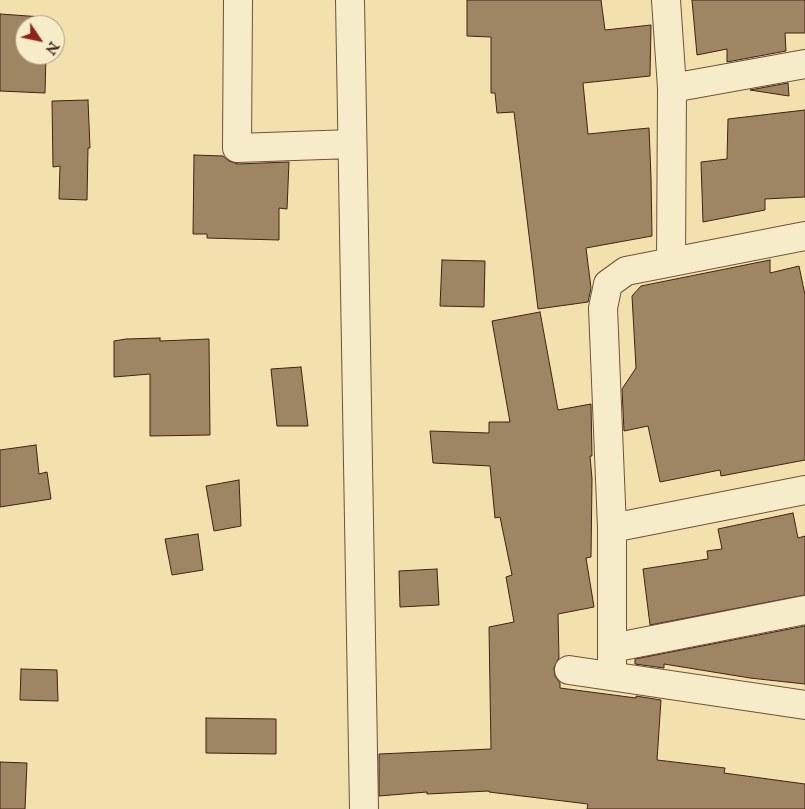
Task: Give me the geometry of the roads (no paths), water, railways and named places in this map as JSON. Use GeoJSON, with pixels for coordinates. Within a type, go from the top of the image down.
{"type":"FeatureCollection","features":[{"type":"Feature","properties":{"kind":"street"},"geometry":{"type":"LineString","coordinates":[[238,0],[237,148],[352,144]]}},
{"type":"Feature","properties":{"kind":"street"},"geometry":{"type":"LineString","coordinates":[[350,0],[364,809]]}},
{"type":"Feature","properties":{"kind":"street"},"geometry":{"type":"LineString","coordinates":[[666,0],[672,88],[671,262]]}},
{"type":"Feature","properties":{"kind":"street"},"geometry":{"type":"LineString","coordinates":[[672,88],[805,64]]}},
{"type":"Feature","properties":{"kind":"street"},"geometry":{"type":"LineString","coordinates":[[612,676],[612,528],[603,308],[608,284],[626,271],[805,236]]}},
{"type":"Feature","properties":{"kind":"street"},"geometry":{"type":"LineString","coordinates":[[612,528],[805,490]]}},
{"type":"Feature","properties":{"kind":"street"},"geometry":{"type":"LineString","coordinates":[[612,648],[805,610]]}},
{"type":"Feature","properties":{"kind":"street"},"geometry":{"type":"LineString","coordinates":[[569,670],[805,705]]}}]}
